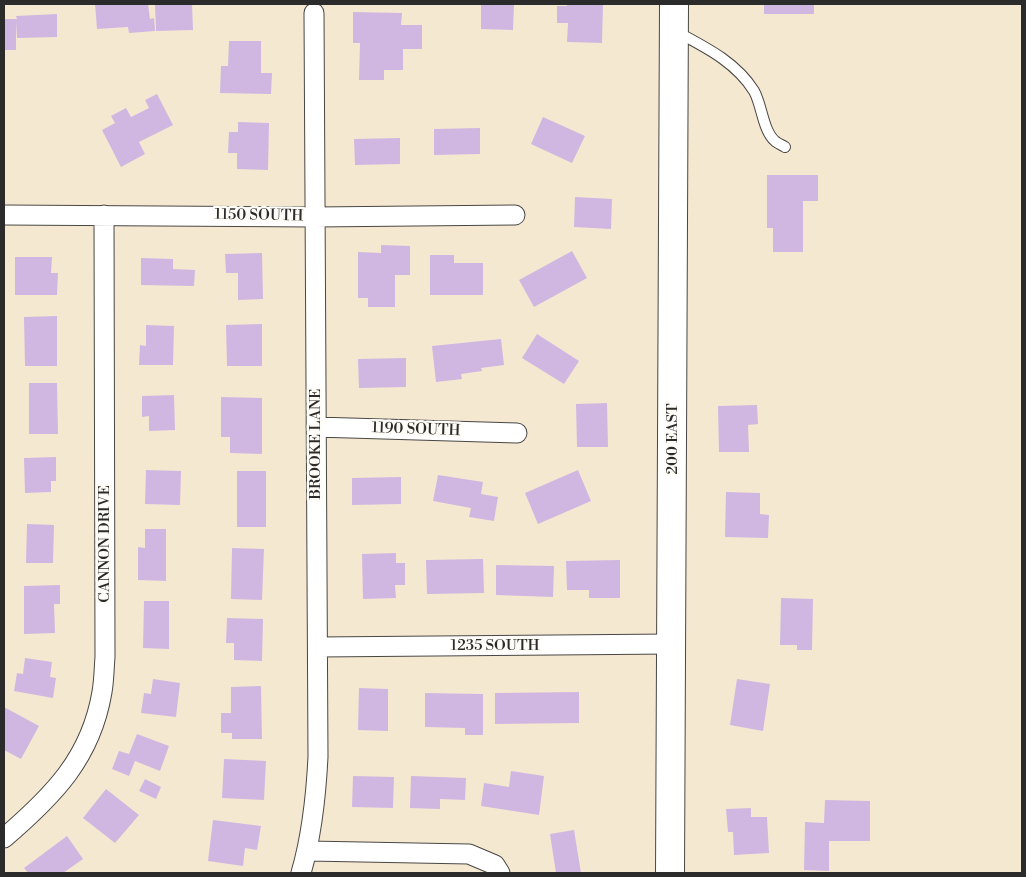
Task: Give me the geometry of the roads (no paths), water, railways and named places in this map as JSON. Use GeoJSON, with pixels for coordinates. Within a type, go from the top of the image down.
{"type":"FeatureCollection","features":[{"type":"Feature","properties":{"kind":"main road","name":"200 EAST"},"geometry":{"type":"LineString","coordinates":[[670,873],[674,4]]}},
{"type":"Feature","properties":{"kind":"street","name":"BROOKE LANE"},"geometry":{"type":"LineString","coordinates":[[301,873],[308,851],[316,793],[318,757],[314,13]]}},
{"type":"Feature","properties":{"kind":"street","name":"1150 SOUTH"},"geometry":{"type":"LineString","coordinates":[[4,215],[104,214],[315,217],[515,215]]}},
{"type":"Feature","properties":{"kind":"street","name":"CANNON DRIVE"},"geometry":{"type":"LineString","coordinates":[[4,838],[29,816],[64,780],[82,753],[95,723],[102,691],[105,658],[104,214]]}},
{"type":"Feature","properties":{"kind":"street","name":"1190 SOUTH"},"geometry":{"type":"LineString","coordinates":[[316,426],[517,433]]}},
{"type":"Feature","properties":{"kind":"street","name":"1235 SOUTH"},"geometry":{"type":"LineString","coordinates":[[318,647],[672,644]]}},
{"type":"Feature","properties":{"kind":"street"},"geometry":{"type":"LineString","coordinates":[[308,851],[469,854],[495,866],[500,873]]}},
{"type":"Feature","properties":{"kind":"lane"},"geometry":{"type":"LineString","coordinates":[[674,31],[720,56],[734,67],[756,95],[770,135],[775,141],[785,147]]}}]}
